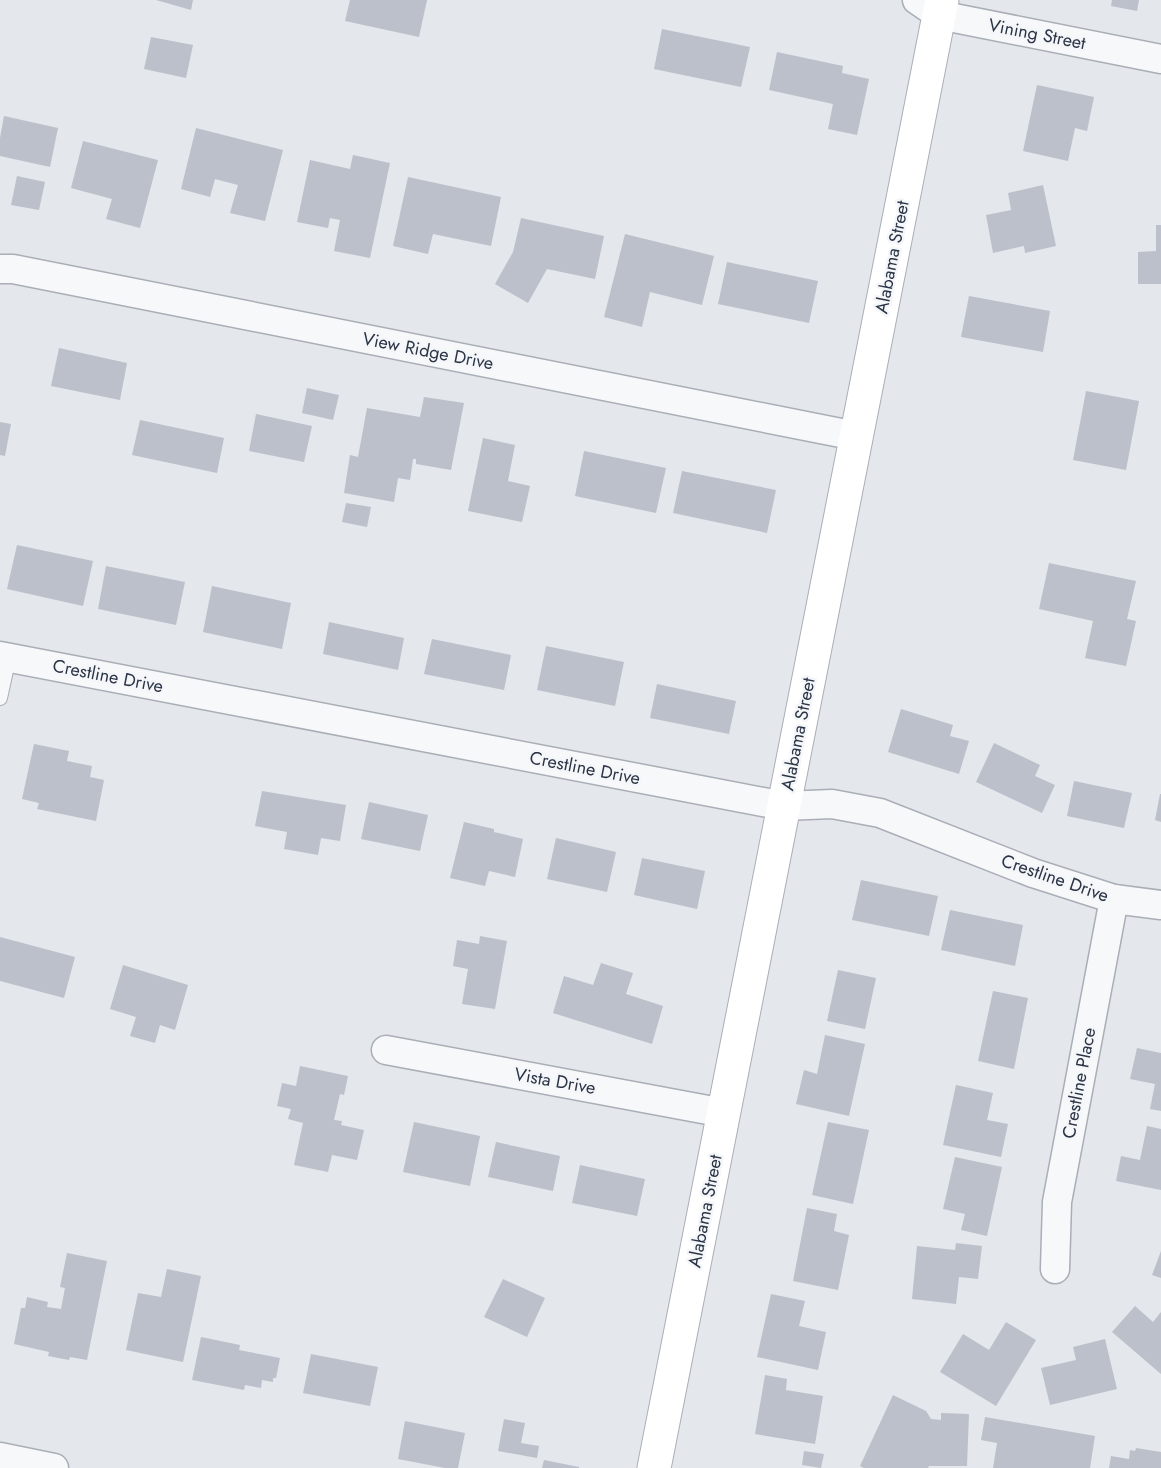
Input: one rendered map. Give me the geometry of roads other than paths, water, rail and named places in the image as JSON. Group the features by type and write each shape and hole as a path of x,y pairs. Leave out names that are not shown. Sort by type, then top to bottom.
{"main road":[{"name":"Alabama Street","path":"654,1468 856,436 933,5"}],"street":[{"name":"Vining Street","path":"933,5 1161,59"},
{"name":"View Ridge Drive","path":"0,269 25,271 856,436"},
{"name":"Crestline Drive","path":"4,657 784,806 832,804 880,813 1033,873 1114,899 1161,905"},
{"name":"Crestline Place","path":"1055,1269 1057,1202 1114,899"},
{"name":"Vista Drive","path":"386,1050 724,1113"},
{"path":"0,1457 54,1468"}],"lane":[{"path":"0,698 4,657"}]}
